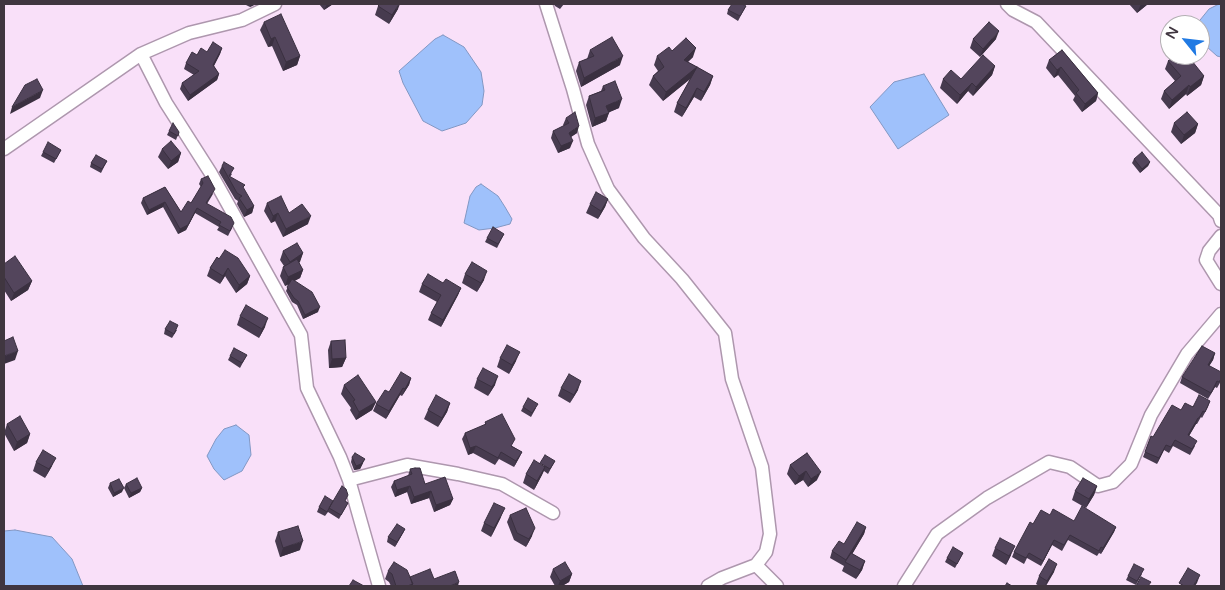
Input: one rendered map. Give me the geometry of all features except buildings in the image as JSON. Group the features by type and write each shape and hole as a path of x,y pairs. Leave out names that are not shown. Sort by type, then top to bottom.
{"street":[{"path":"4,149 141,54 189,33 242,20 274,4"},
{"path":"546,4 573,88 588,144 608,189 644,238 682,279 725,333 732,379 762,467 770,534 766,552 756,565 722,578 708,586"},
{"path":"1007,4 1013,10 1036,22 1219,215 1221,221"},
{"path":"141,54 166,103 210,172 301,335 307,388 349,480 380,586"},
{"path":"1221,236 1209,251 1206,260 1221,284"},
{"path":"904,586 937,534 987,498 1049,462 1070,467 1098,486 1113,482 1130,464 1151,415 1187,354 1221,314"},
{"path":"349,480 407,465 502,484 553,512"},
{"path":"756,565 777,586"}],"water":[{"path":"1221,4 1221,57 1210,50 1210,15 1204,15 1209,9"},
{"path":"443,35 464,47 481,72 484,91 482,105 466,123 442,131 423,121 403,83 399,71 435,39"},
{"path":"924,74 949,115 898,149 870,107 894,82"},
{"path":"481,184 498,196 512,219 510,224 479,230 464,223 470,196 476,187"},
{"path":"236,425 249,435 251,455 242,471 224,480 214,469 207,456 224,429"},
{"path":"15,530 52,537 72,559 83,586 4,586 4,531"}]}
